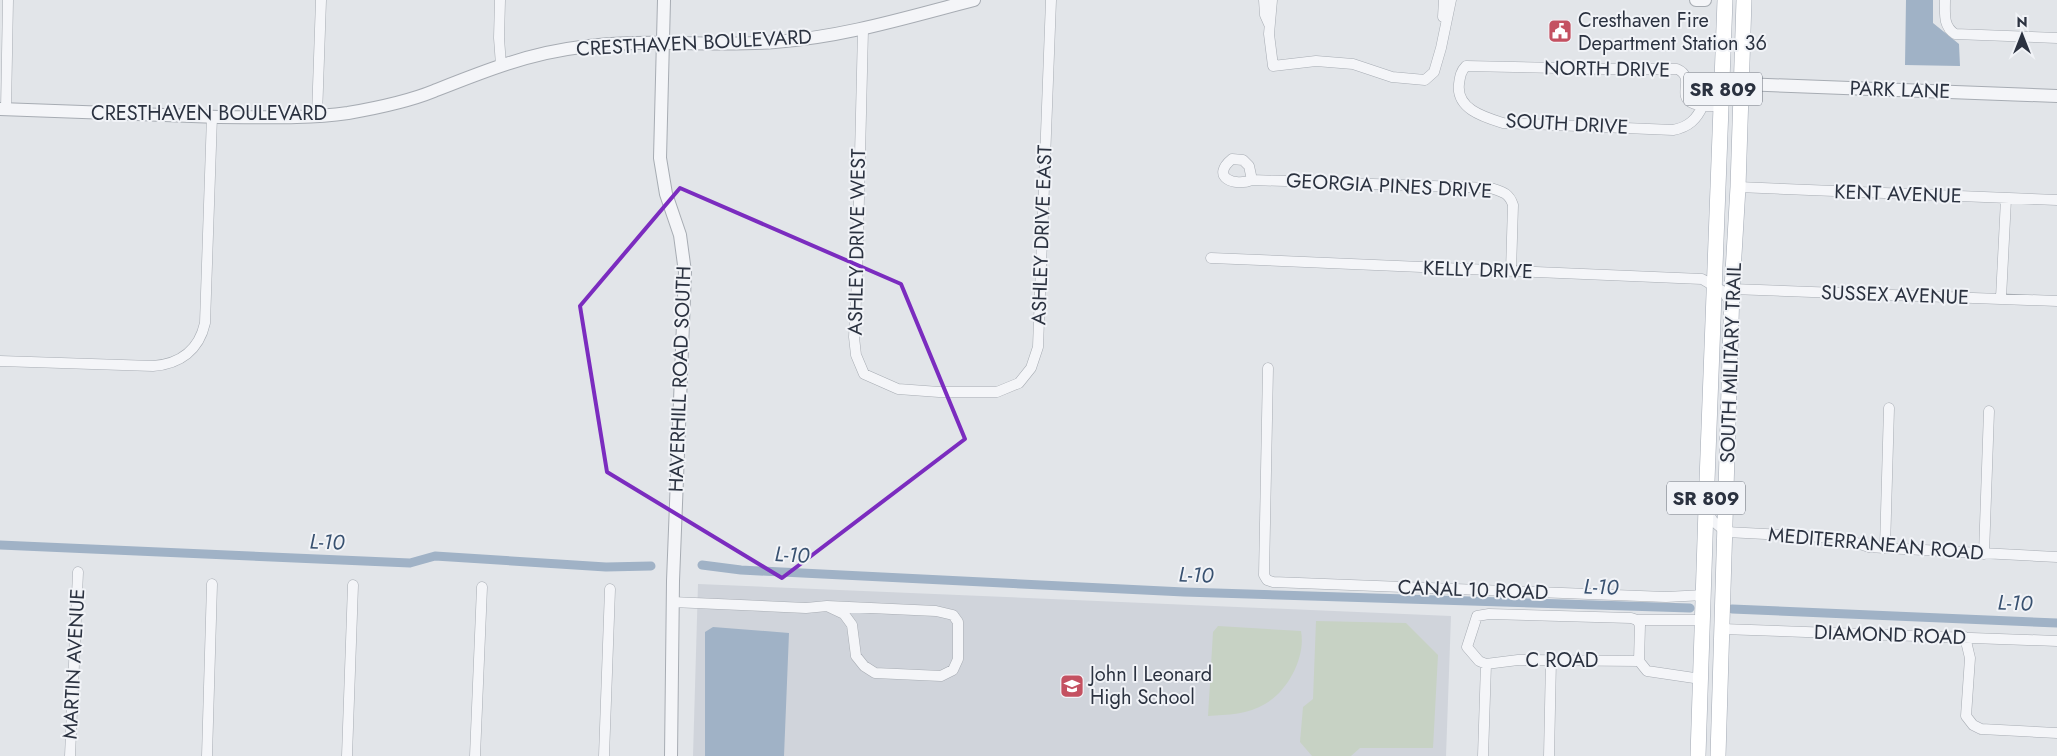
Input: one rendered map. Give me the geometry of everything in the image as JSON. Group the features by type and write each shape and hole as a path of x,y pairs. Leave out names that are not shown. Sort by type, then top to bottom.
{"main road":[{"name":"SOUTH MILITARY TRAIL","path":"1698,756 1726,0"},
{"name":"SOUTH MILITARY TRAIL","path":"1718,756 1732,289 1738,187 1744,0"},
{"path":"1717,240 1728,256 1734,257"},
{"path":"1705,552 1713,569 1711,651 1714,660 1721,666"}],"street":[{"path":"3,109 8,0"},
{"path":"317,116 321,0"},
{"path":"500,0 499,38 501,65"},
{"name":"HAVERHILL ROAD SOUTH","path":"664,0 660,158 666,194 680,235 685,272 672,581 671,756"},
{"name":"CRESTHAVEN BOULEVARD","path":"3,109 212,116 317,116 375,108 405,100 501,65 549,52 609,43 738,44 811,39 863,30 974,0"},
{"name":"ASHLEY DRIVE EAST","path":"939,392 997,392 1020,383 1031,368 1038,347 1051,0"},
{"path":"1264,0 1265,15 1270,27"},
{"path":"1272,0 1270,27 1272,66 1316,61 1354,64 1392,77 1425,80 1434,72 1451,0"},
{"path":"1444,0 1442,15 1446,25"},
{"path":"1696,0 1705,0"},
{"path":"1945,0 1945,20 1950,30 1955,34 2057,38"},
{"name":"ASHLEY DRIVE WEST","path":"863,30 854,337 856,355 864,374 887,386 898,389 939,392"},
{"name":"NORTH DRIVE","path":"1466,66 1677,69 1683,72 1686,77 1687,96 1690,102 1703,105"},
{"name":"SOUTH DRIVE","path":"1466,66 1460,75 1458,88 1462,99 1470,110 1486,118 1503,123 1673,130 1690,124 1699,115 1703,105"},
{"name":"PARK LANE","path":"1742,84 2057,96"},
{"path":"1703,105 1722,106"},
{"path":"0,361 160,366 172,364 183,358 196,346 202,335 205,323 212,116"},
{"name":"GEORGIA PINES DRIVE","path":"1252,180 1491,188 1503,192 1510,196 1513,205 1511,271"},
{"name":"KENT AVENUE","path":"1738,187 2057,200"},
{"path":"2001,298 2006,199"},
{"name":"KELLY DRIVE","path":"1211,258 1702,278 1716,286"},
{"path":"1716,286 1724,292 1732,307"},
{"name":"SUSSEX AVENUE","path":"1732,289 2057,301"},
{"name":"CANAL 10 ROAD","path":"1268,368 1264,575 1267,580 1273,582 1666,597 1704,595"},
{"path":"1885,548 1889,408"},
{"path":"1984,554 1989,411"},
{"path":"1706,508 1713,521 1726,532"},
{"name":"MEDITERRANEAN ROAD","path":"1726,532 1841,538 1869,547 2057,557"},
{"name":"MARTIN AVENUE","path":"70,756 78,572"},
{"path":"207,756 212,584"},
{"path":"347,756 353,585"},
{"path":"475,756 482,587"},
{"path":"604,756 610,589"},
{"path":"672,602 806,608 827,606 936,611 953,615 958,622 958,659 953,670 941,676 875,673 864,666 856,656 852,625 844,614 827,606"},
{"path":"1483,756 1486,664 1479,661 1467,647 1476,616 1488,614 1631,618 1637,620 1703,620"},
{"path":"1637,620 1640,625 1638,661 1647,671 1701,679"},
{"name":"DIAMOND ROAD","path":"1722,629 2057,641"},
{"path":"1965,637 1970,658 1967,719 1981,729 2057,733"},
{"name":"C ROAD","path":"1486,664 1518,660 1638,661"},
{"path":"1549,756 1550,660"}],"highlighted area":[{"path":"680,188 901,284 965,439 782,578 607,472 580,306"}],"shaded area":[{"name":"John I Leonard High School","path":"698,584 1451,616 1446,756 693,756"}],"green space":[{"path":"1316,621 1406,623 1438,655 1433,748 1360,748 1351,756 1312,756 1300,742 1303,707 1313,699"},
{"path":"1218,626 1301,631 1301,652 1294,672 1281,691 1265,704 1245,712 1208,716 1213,632"}],"water":[{"path":"1906,0 1933,0 1933,23 1959,44 1960,66 1905,65"},
{"path":"713,627 789,633 784,756 705,756 705,632"}],"waterway":[{"name":"L-10","path":"0,545 410,563 435,556 606,567 651,566"},
{"name":"L-10","path":"702,565 741,570 1184,592 1690,608"},
{"name":"L-10","path":"1732,609 2057,623"}],"place":[{"name":"Cresthaven Fire Department Station 36","path":"1560,31"},
{"name":"John I Leonard High School","path":"1072,686"}]}
